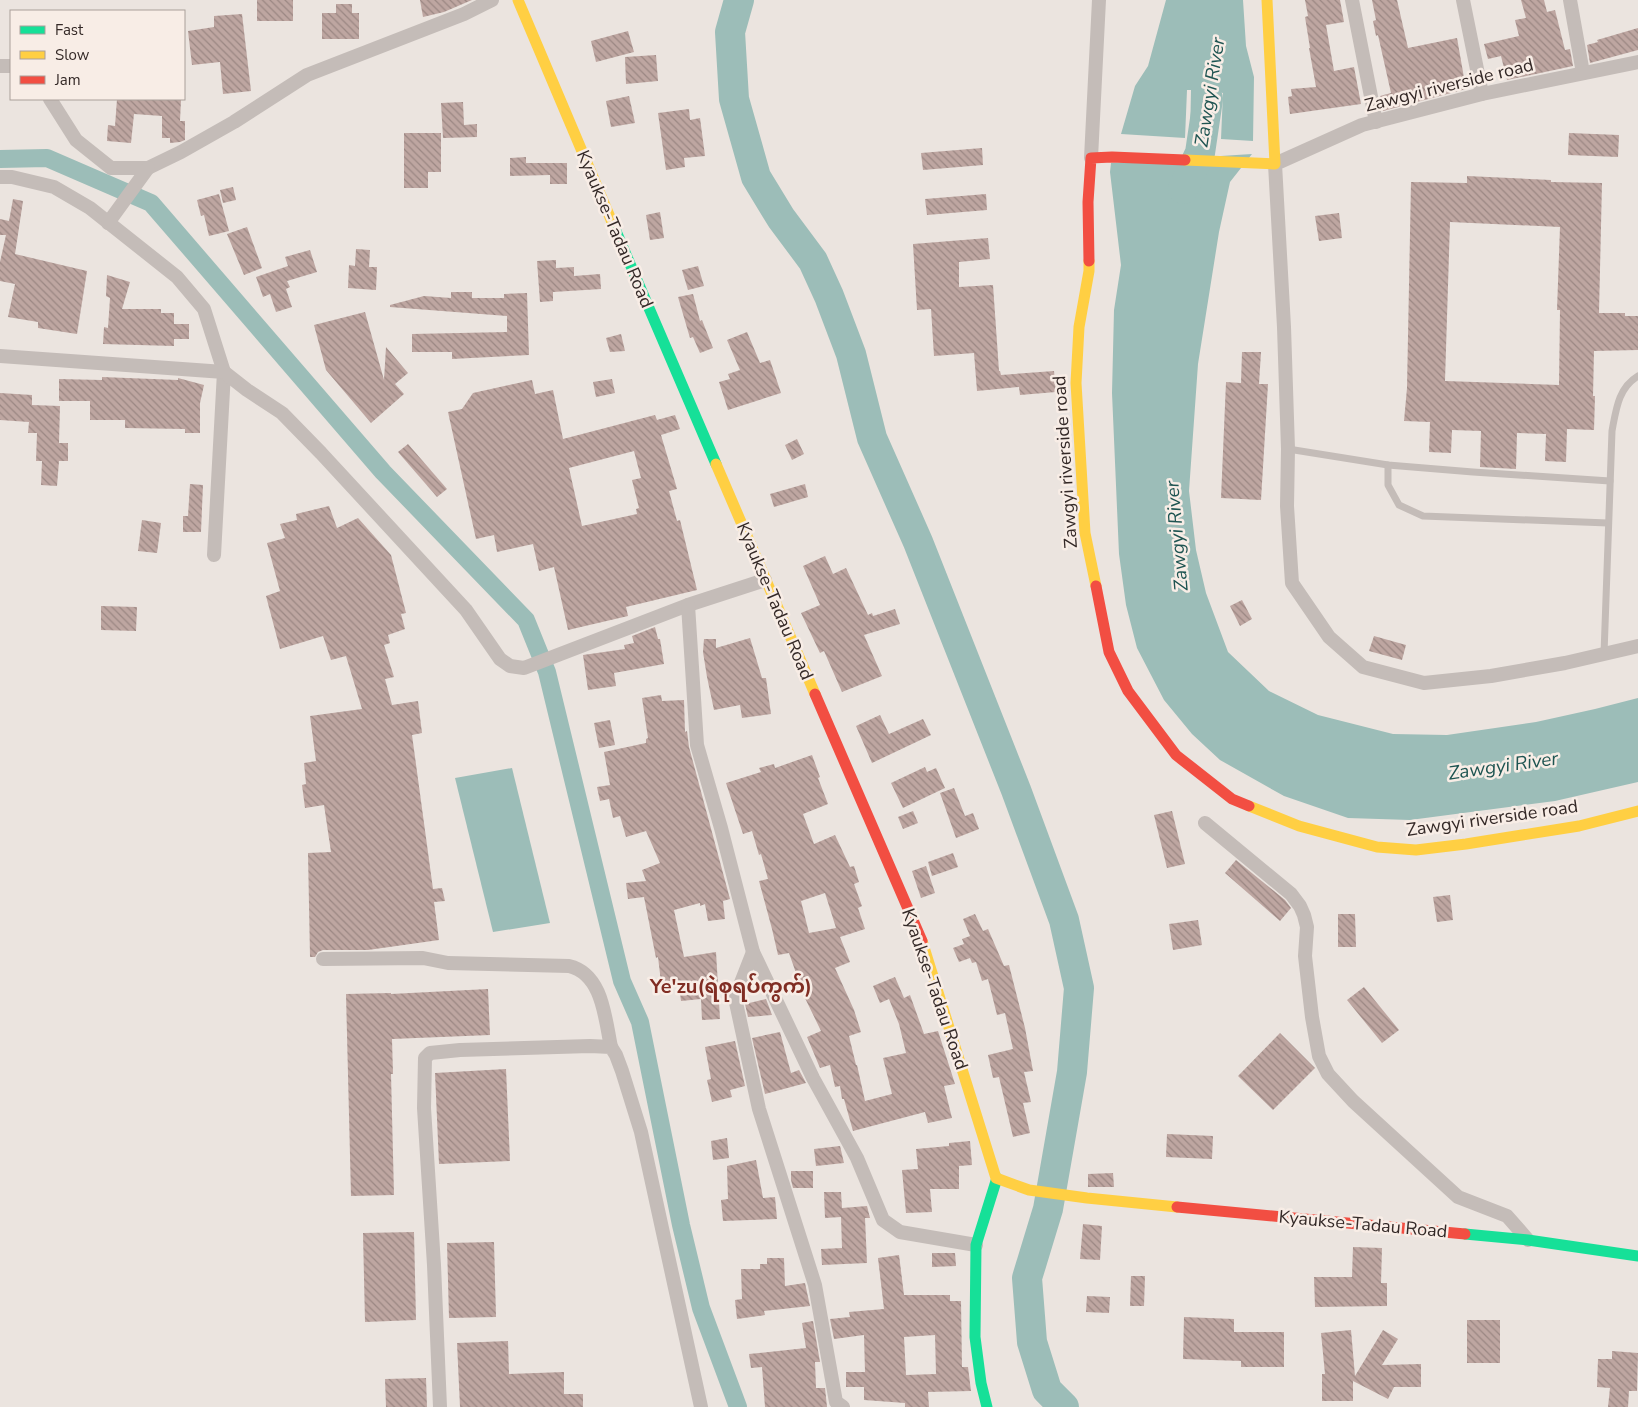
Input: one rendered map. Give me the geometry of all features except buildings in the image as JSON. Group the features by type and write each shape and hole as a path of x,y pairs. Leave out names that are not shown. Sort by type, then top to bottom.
{"main road":[{"name":"Kyaukse-Tadau Road","path":"518,0 765,580 921,938 997,1178 1029,1190 1086,1198 1528,1240 1638,1256"},
{"path":"1267,0 1275,164"},
{"name":"Zawgyi riverside road","path":"1275,164 1112,157 1091,158 1088,202 1089,271 1079,327 1076,383 1085,533 1109,652 1128,692 1176,755 1232,799 1300,826 1377,847 1416,850 1466,844 1579,826 1638,811"},
{"path":"987,1407 981,1383 975,1337 976,1245 997,1178"}],"street":[{"path":"51,100 76,140 111,168 148,168 234,122 306,75 464,14 492,0"},
{"path":"1091,158 1099,0"},
{"path":"1352,0 1376,122"},
{"path":"1463,0 1482,94"},
{"path":"1570,0 1583,73"},
{"name":"Zawgyi riverside road","path":"1275,164 1362,125 1482,94 1638,62"},
{"path":"1275,164 1284,327 1288,449 1287,506 1292,583 1329,638 1363,667 1424,684 1491,676 1565,663 1638,646"},
{"path":"108,223 148,168"},
{"path":"0,177 12,177 54,187 90,208 177,278 204,309 224,372 214,555"},
{"path":"0,356 224,372 282,413 321,453 466,610 500,658 510,666 524,668 688,605 765,580"},
{"path":"688,605 697,746 753,952 813,1078 857,1158 883,1220 900,1232 976,1245"},
{"path":"1205,823 1291,894 1300,906 1307,927 1305,956 1312,1018 1319,1056 1328,1074 1352,1101 1458,1197 1507,1216 1528,1240"},
{"path":"753,952 735,998 760,1109 815,1285 836,1402 843,1407"},
{"path":"323,959 423,958 448,963 569,966 577,968 591,980 598,992 611,1047 616,1054 641,1132 702,1407"},
{"path":"440,1407 434,1265 424,1108 425,1058 430,1053 460,1050 611,1047"}],"lane":[{"path":"1604,654 1612,431 1619,397 1632,380 1638,376"},
{"path":"1288,449 1388,465 1610,481"},
{"path":"1388,465 1388,485 1399,504 1423,516 1608,522"}],"water":[{"path":"1166,0 1243,0 1246,46 1254,77 1253,141 1221,139 1223,93 1218,92 1216,139 1190,138 1191,90 1187,90 1185,138 1121,134 1135,86 1148,66"},
{"path":"1252,154 1230,182 1219,232 1198,364 1189,491 1196,550 1206,593 1228,652 1269,691 1318,715 1393,734 1447,735 1536,722 1638,698 1638,782 1555,801 1410,820 1348,818 1284,796 1220,760 1192,734 1164,700 1137,648 1126,605 1119,554 1112,393 1114,310 1121,265 1110,172 1111,163"},
{"path":"512,768 550,923 493,932 455,778"}],"waterway":[{"path":"739,0 730,32 734,99 756,177 781,218 813,261 829,296 851,354 872,438 918,542 1016,790 1064,920 1079,988 1072,1072 1048,1209 1027,1278 1032,1342 1047,1390 1064,1407"},
{"name":"Zawgyi River","path":"1183,189 1200,153 1208,99"},
{"path":"0,159 47,158 151,203 383,472 526,620 547,672 622,981 640,1022 681,1225 701,1308 738,1407"}],"traffic: fast":[{"path":"612,222 716,464"},
{"path":"987,1407 981,1383 975,1337 976,1245 997,1178"},
{"path":"1465,1234 1528,1240 1638,1256"}],"traffic: slow":[{"path":"518,0 612,222"},
{"path":"1185,160 1275,164 1267,0"},
{"path":"1089,261 1079,327 1076,383 1085,533 1096,586"},
{"path":"716,464 815,694"},
{"path":"1249,806 1299,826 1377,847 1416,850 1579,826 1638,811"},
{"path":"922,941 996,1178 1029,1190 1177,1207"}],"traffic: jam":[{"path":"1089,261 1088,202 1091,158 1185,160"},
{"path":"1096,586 1109,652 1128,691 1176,755 1232,799 1249,806"},
{"path":"815,694 922,941"},
{"path":"1177,1207 1465,1234"}],"district":[{"name":"Ye'zu(ရဲစုရပ်ကွက်)","path":"731,986"}]}
